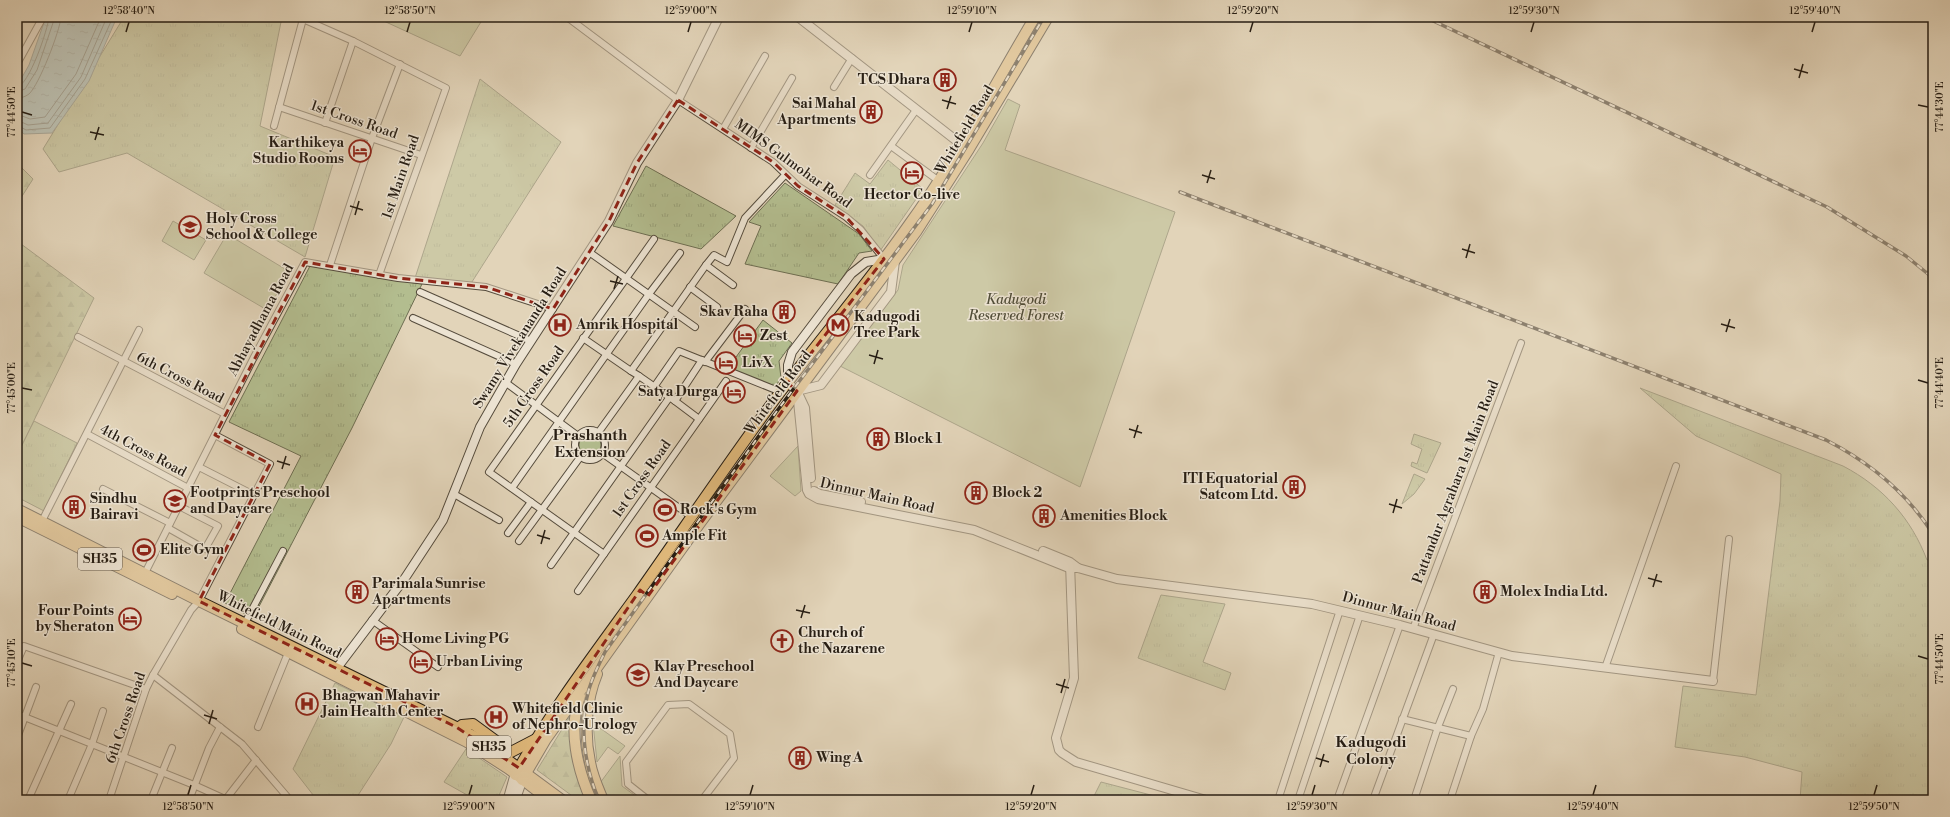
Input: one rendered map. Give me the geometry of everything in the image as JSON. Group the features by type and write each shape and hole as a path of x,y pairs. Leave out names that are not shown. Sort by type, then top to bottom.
{"main road":[{"name":"Whitefield Road","path":"644,593 692,517 781,392 884,259 939,181 962,145 1035,17"},
{"name":"Whitefield Road","path":"521,774 536,739 895,260 947,186 1048,17"},
{"name":"Whitefield Main Road","path":"17,509 145,573 288,652 467,742 521,774"},
{"name":"Whitefield Main Road","path":"17,517 197,603 245,623 458,728 479,739 521,774"},
{"name":"Whitefield Road","path":"521,774 602,661 636,604"},
{"path":"602,661 592,685 588,712 590,762 603,800"},
{"path":"340,670 348,677 379,692"},
{"path":"583,688 576,712 575,746 590,800"},
{"path":"458,728 462,725 473,724 511,752 536,739"},
{"path":"508,800 521,774"},
{"path":"515,800 521,774"},
{"name":"SH35","path":"521,774 549,800"},
{"name":"SH35","path":"521,774 562,800"}],"street":[{"path":"17,64 43,17"},
{"name":"MIMS Gulmohar Road","path":"567,17 678,100 773,162 798,186 846,217 860,230 884,259"},
{"name":"Swamy Vivekananda Road","path":"340,670 372,620 405,578 443,520 480,427 516,364 609,221 637,164 678,100 719,17"},
{"path":"798,17 962,145"},
{"path":"274,126 303,19 400,64 372,138 330,265"},
{"path":"326,122 353,41"},
{"path":"723,129 765,56"},
{"path":"834,87 852,58"},
{"name":"1st Main Road","path":"379,275 446,88 400,64"},
{"path":"751,148 792,78"},
{"name":"1st Cross Road","path":"279,107 421,156"},
{"path":"870,175 916,110"},
{"path":"891,146 939,181"},
{"path":"631,371 714,255 727,262 745,218 785,175"},
{"name":"5th Cross Road","path":"512,488 489,472 654,239"},
{"path":"589,252 695,327"},
{"path":"604,554 512,488 606,354 680,253"},
{"path":"884,259 866,262 850,274 792,352 788,365 788,383 797,391 821,385 891,292 895,260"},
{"name":"Abhayadhama Road","path":"145,573 225,414 305,262 330,265 379,275 486,287 553,309"},
{"path":"706,265 733,285"},
{"path":"690,287 717,307"},
{"path":"420,292 532,341"},
{"path":"551,565 621,467 672,400 745,309"},
{"path":"413,318 516,364"},
{"path":"42,521 139,330"},
{"name":"6th Cross Road","path":"78,337 123,362 225,414"},
{"path":"583,338 699,419"},
{"name":"Pattandur Agrahara 1st Main Road","path":"1413,629 1521,343"},
{"path":"654,387 679,351 781,392"},
{"path":"598,433 639,376"},
{"name":"1st Cross Road","path":"578,591 726,381"},
{"path":"505,382 578,436"},
{"name":"Dinnur Main Road","path":"797,391 805,408 812,484 813,490 816,492 975,526 1078,568 1117,579 1278,601 1305,603 1400,625 1512,656 1713,681"},
{"path":"588,430 598,433 604,442 602,453 591,460 581,456 575,446 578,436 588,430"},
{"name":"4th Cross Road","path":"87,434 188,488"},
{"name":"6th Cross Road","path":"110,800 125,758 146,689 152,675 197,603 270,464 215,435"},
{"path":"602,453 692,517"},
{"path":"519,541 581,456"},
{"path":"1605,668 1676,466"},
{"name":"4th Cross Road","path":"199,467 254,495"},
{"path":"103,489 169,525 206,549 218,526 179,506"},
{"path":"454,494 499,520"},
{"path":"508,533 531,502"},
{"path":"1713,681 1729,539"},
{"path":"245,623 283,551"},
{"path":"1070,565 1074,678 1056,738 1059,750 1065,757 1076,762 1206,800"},
{"path":"1278,800 1340,610"},
{"path":"1298,800 1360,615"},
{"path":"372,620 438,667"},
{"path":"1337,800 1400,625"},
{"path":"1373,800 1434,634"},
{"path":"17,662 24,646 146,689"},
{"path":"258,727 288,652"},
{"path":"1450,800 1471,736 1483,709 1499,652"},
{"path":"152,675 242,744 290,800"},
{"path":"17,738 26,718 36,687"},
{"path":"1414,800 1438,727 1453,689"},
{"path":"28,800 57,730 71,704"},
{"path":"647,800 628,784 626,762 668,705 689,704 730,734 734,758 702,800"},
{"path":"68,800 92,744 102,711"},
{"path":"17,714 194,785 226,800 256,760"},
{"path":"1402,718 1471,736"},
{"path":"189,800 220,726"},
{"path":"151,800 172,748"},
{"path":"17,798 21,800"}],"highlighted area":[{"path":"678,100 773,162 798,186 846,217 884,259 788,383 797,391 648,596 640,590 519,768 456,727 199,601 270,464 215,435 305,262 398,278 486,287 553,309 609,221 637,163"}],"green space":[{"path":"124,17 282,17 260,126 335,157 305,257 127,153 59,172 43,149"},
{"path":"375,17 484,17 460,56"},
{"path":"480,79 561,142 470,285 415,278"},
{"name":"Kadugodi Reserved Forest","path":"1008,99 1020,105 1005,150 1175,212 1080,487 840,366 898,290 903,265 983,143"},
{"path":"888,160 923,189 880,251 863,226 835,205 855,173 870,184"},
{"path":"17,163 33,179 17,204"},
{"path":"646,166 736,216 701,249 613,226"},
{"path":"785,183 859,234 872,251 859,253 838,284 745,264 761,226 749,222"},
{"path":"173,221 206,240 194,260 162,241"},
{"path":"227,234 290,272 267,310 204,273"},
{"path":"17,241 94,298 17,455"},
{"path":"310,266 422,284 352,428 253,618 225,603 301,456 229,422"},
{"path":"763,320 792,343 779,361 781,378 775,387 728,368"},
{"path":"1640,388 1843,466 1857,474 1883,494 1904,517 1913,531 1927,560 1933,557 1933,800 1800,800 1802,772 1745,757 1675,747 1683,686 1756,695 1780,501 1781,474 1696,436"},
{"path":"34,421 77,443 44,511 17,497 17,455"},
{"path":"586,434 594,434 601,441 601,449 594,456 586,456 579,449 579,441"},
{"path":"1414,434 1441,443 1427,473 1411,466 1412,462 1417,464 1422,449 1411,444"},
{"path":"798,446 801,491 795,496 770,476"},
{"path":"1414,474 1425,479 1414,494 1402,504"},
{"path":"1161,595 1225,604 1203,662 1231,673 1225,690 1138,658"},
{"path":"335,683 404,717 391,744 355,800 317,800 293,769"},
{"path":"572,713 576,766 584,797 575,798 537,770"},
{"path":"593,723 625,746 618,754 608,747 597,762"},
{"path":"466,749 507,777 497,800 476,800 444,782"},
{"path":"620,756 622,786 641,800 607,800 600,783"},
{"path":"1101,782 1170,800 1092,800"}],"water":[{"path":"46,17 117,17 89,81 52,133 24,134 17,128 17,86 29,65"}],"railway":[{"path":"599,800 587,759 584,716 589,689 605,652 771,419 932,204 1044,17"},
{"path":"1425,17 1827,207 1906,256 1933,278"},
{"path":"1180,192 1826,440 1857,458 1886,480 1911,505 1933,534"}],"place":[{"name":"TCS Dhara","path":"945,80"},
{"name":"Sai Mahal Apartments","path":"871,112"},
{"name":"Karthikeya Studio Rooms","path":"360,151"},
{"name":"Hector Co-live","path":"912,173"},
{"name":"Holy Cross School & College","path":"190,227"},
{"name":"Skav Raha","path":"784,312"},
{"name":"Amrik Hospital","path":"560,325"},
{"name":"Kadugodi Tree Park","path":"838,325"},
{"name":"Zest","path":"745,336"},
{"name":"LivX","path":"726,363"},
{"name":"Satya Durga","path":"734,392"},
{"name":"Block 1","path":"878,439"},
{"name":"ITI Equatorial Satcom Ltd.","path":"1294,487"},
{"name":"Block 2","path":"976,493"},
{"name":"Footprints Preschool and Daycare","path":"175,501"},
{"name":"Sindhu Bairavi","path":"74,507"},
{"name":"Rock's Gym","path":"665,510"},
{"name":"Amenities Block","path":"1044,516"},
{"name":"Ample Fit","path":"647,536"},
{"name":"Elite Gym","path":"144,550"},
{"name":"Parimala Sunrise Apartments","path":"357,592"},
{"name":"Molex India Ltd.","path":"1485,592"},
{"name":"Four Points by Sheraton","path":"130,619"},
{"name":"Home Living PG","path":"387,639"},
{"name":"Church of the Nazarene","path":"782,641"},
{"name":"Urban Living","path":"421,662"},
{"name":"Klay Preschool And Daycare","path":"638,675"},
{"name":"Bhagwan Mahavir Jain Health Center","path":"307,704"},
{"name":"Whitefield Clinic of Nephro-Urology","path":"496,717"},
{"name":"Wing A","path":"800,758"}],"district":[{"name":"Prashanth Extension","path":"590,444"},
{"name":"Kadugodi Colony","path":"1371,750"}]}
